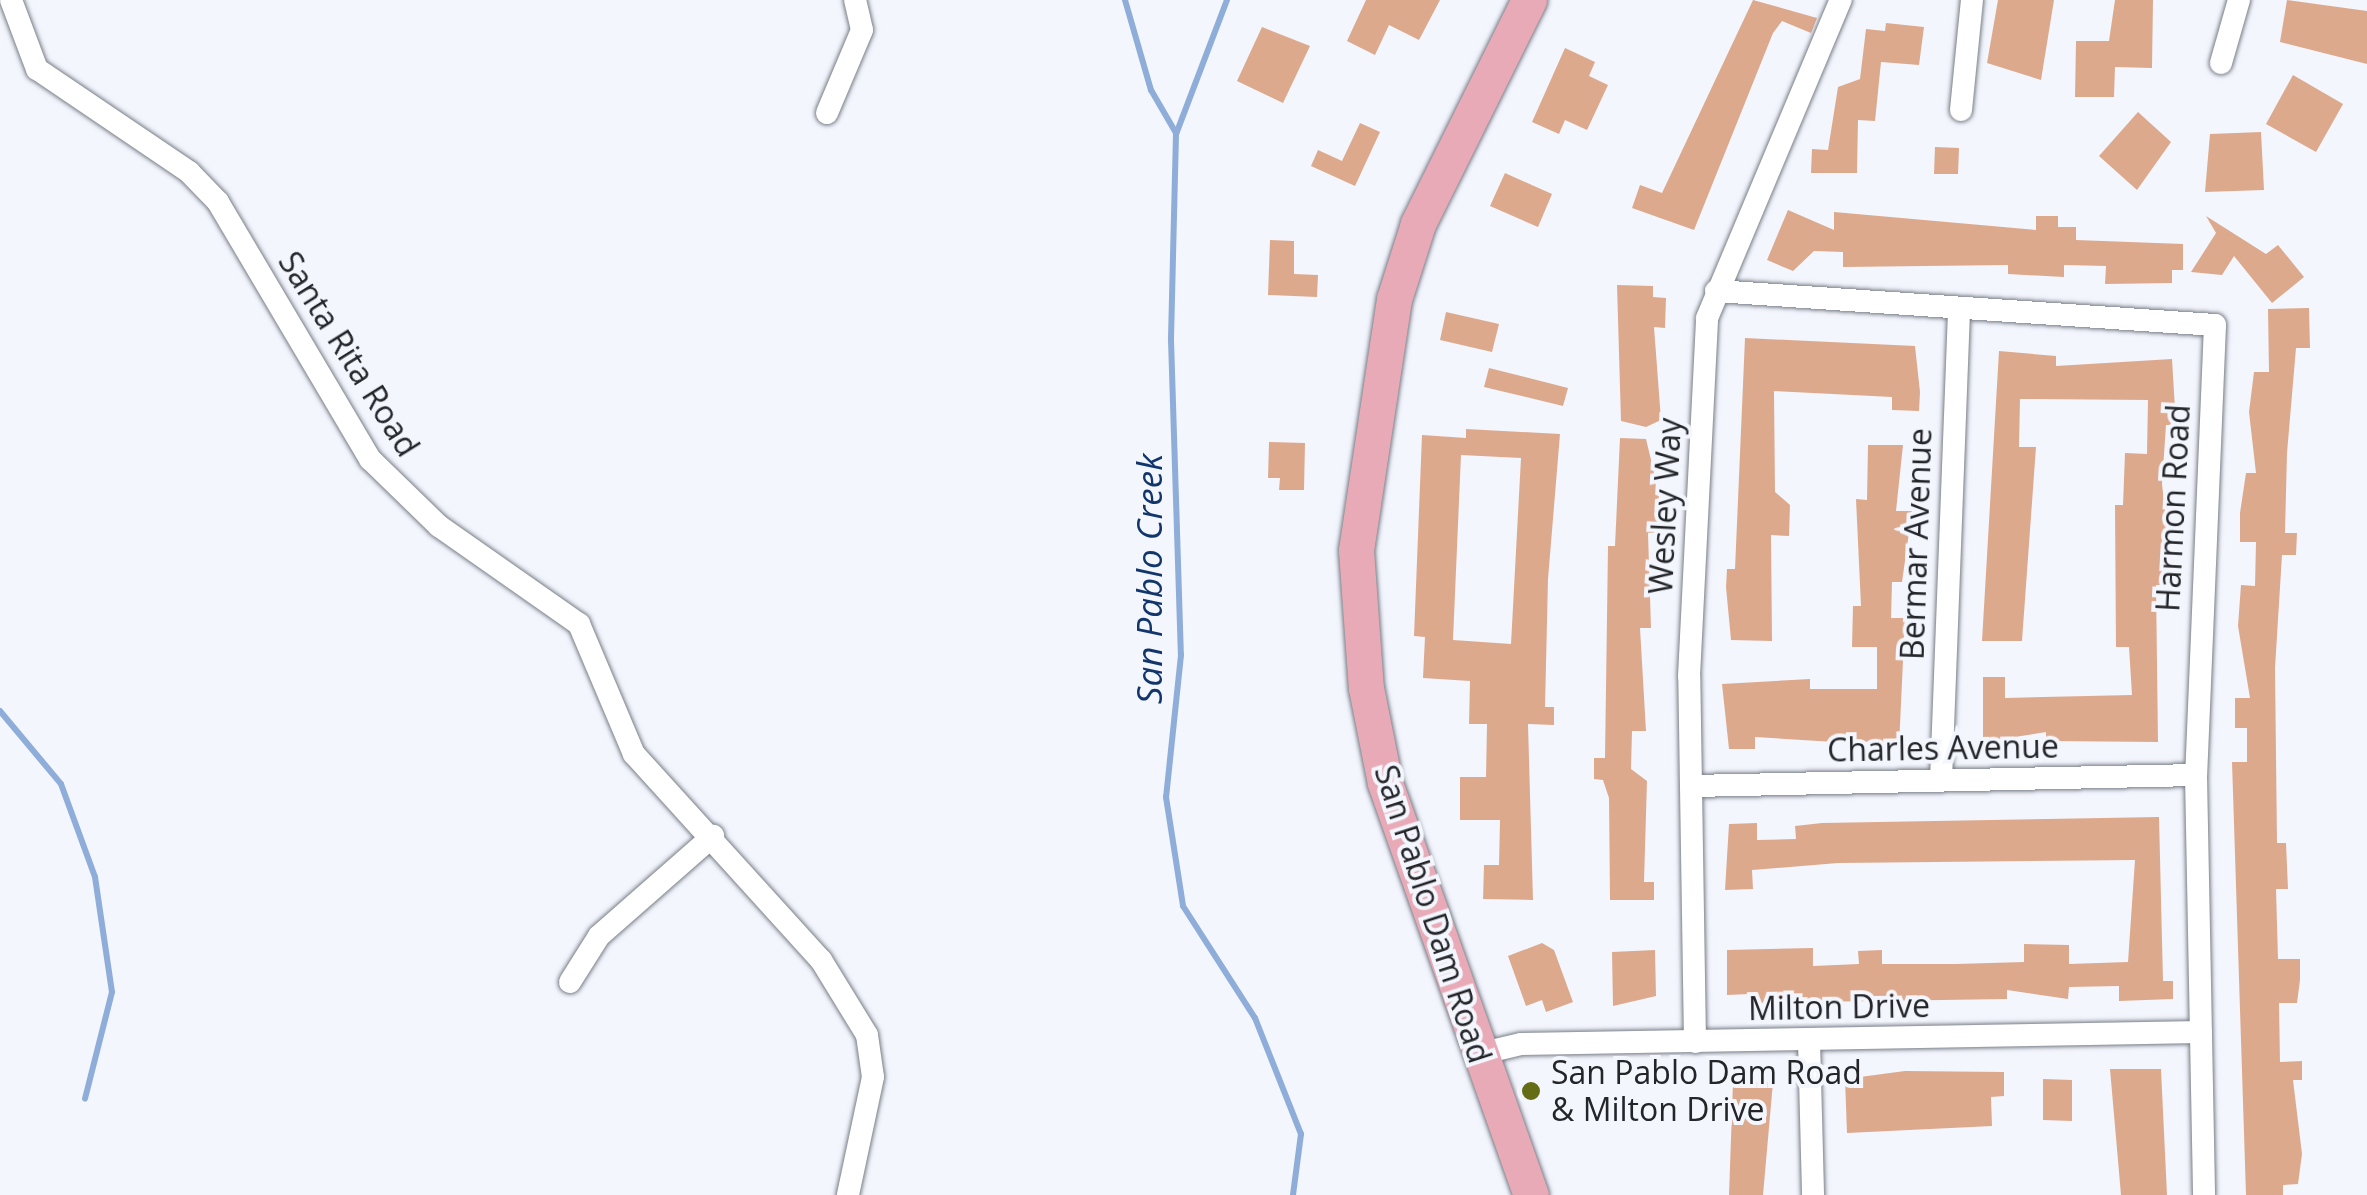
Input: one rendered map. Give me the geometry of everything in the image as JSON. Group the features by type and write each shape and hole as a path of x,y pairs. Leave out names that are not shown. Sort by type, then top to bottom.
{"main road":[{"name":"San Pablo Dam Road","path":"1529,0 1418,224 1394,299 1356,550 1366,688 1385,782 1531,1195"}],"street":[{"name":"Santa Rita Road","path":"11,0 37,69 189,172 218,202 370,459 439,526 579,624 634,754 713,836 821,960 867,1035 868,1118 848,1195"},
{"path":"827,113 862,30 856,0"},
{"name":"Wesley Way","path":"1694,1042 1694,564 1716,291 1841,0"},
{"path":"1960,110 1972,0"},
{"path":"2221,63 2239,0"},
{"name":"Harmon Road","path":"1716,291 1959,312 2216,325 2196,776 2204,1195"},
{"name":"Bermar Avenue","path":"1942,780 1959,312"},
{"name":"Charles Avenue","path":"1692,786 2196,776"},
{"path":"570,982 599,936 713,836"},
{"name":"Milton Drive","path":"1479,1054 1520,1044 2201,1032"},
{"path":"1810,1040 1813,1195"}],"building":[{"path":"1366,0 1440,0 1419,40 1389,25 1375,55 1347,41"},
{"path":"1753,0 1817,18 1811,33 1782,21 1773,33 1694,230 1632,208 1640,185 1662,193"},
{"path":"1998,0 2054,0 2041,80 1987,63"},
{"path":"2115,0 2153,0 2152,68 2115,67 2114,97 2075,97 2076,41 2109,41"},
{"path":"2287,0 2367,11 2367,64 2280,42"},
{"path":"1886,23 1924,27 1919,65 1881,62 1875,121 1858,120 1857,173 1811,173 1812,149 1828,150 1838,87 1860,79 1866,29 1885,31"},
{"path":"1262,27 1310,46 1283,103 1237,81"},
{"path":"1565,48 1595,62 1589,76 1608,85 1587,130 1565,120 1559,134 1532,122"},
{"path":"2293,75 2343,104 2316,152 2266,124"},
{"path":"2138,112 2171,142 2137,190 2099,156"},
{"path":"1360,123 1380,132 1355,186 1311,166 1318,150 1342,161"},
{"path":"2261,132 2264,190 2205,192 2210,134"},
{"path":"1935,147 1959,148 1958,174 1934,174"},
{"path":"1505,173 1552,194 1538,227 1490,206"},
{"path":"1788,210 1834,230 1834,212 2036,230 2036,216 2058,216 2058,227 2076,227 2076,240 2183,244 2183,270 2172,270 2172,283 2105,284 2106,266 2064,265 2064,277 2008,274 2008,265 1843,267 1843,252 1814,251 1793,271 1767,260"},
{"path":"2206,216 2266,254 2278,245 2304,277 2272,303 2234,256 2222,275 2191,272 2216,233"},
{"path":"1270,240 1294,241 1294,274 1318,275 1317,297 1268,295"},
{"path":"1617,285 1653,286 1653,297 1666,298 1665,328 1654,327 1661,420 1646,427 1621,421"},
{"path":"2309,308 2310,348 2296,348 2287,453 2285,533 2297,533 2296,555 2282,555 2275,668 2277,843 2286,843 2288,889 2276,889 2278,959 2300,959 2297,1003 2279,1003 2280,1062 2302,1061 2302,1080 2293,1080 2302,1154 2298,1184 2283,1185 2283,1195 2246,1195 2232,762 2247,762 2247,728 2235,728 2235,698 2250,698 2238,626 2241,585 2255,586 2256,542 2240,542 2240,513 2246,473 2256,473 2249,412 2254,372 2269,372 2268,309"},
{"path":"1446,312 1499,324 1492,352 1440,340"},
{"path":"1745,338 1915,346 1920,392 1919,411 1892,410 1892,397 1774,391 1775,492 1790,505 1789,536 1771,535 1772,641 1731,640 1726,587 1727,569 1735,569"},
{"path":"1999,351 2056,356 2056,366 2172,359 2176,425 2166,425 2162,484 2169,546 2165,585 2156,585 2158,742 2046,741 2046,732 1983,742 1983,677 2005,677 2005,698 2132,695 2129,647 2116,647 2115,505 2123,505 2125,453 2147,454 2148,400 2020,399 2019,447 2036,447 2022,641 1982,641"},
{"path":"1489,368 1568,388 1563,406 1484,387"},
{"path":"1466,429 1560,434 1548,579 1545,707 1554,707 1554,725 1528,724 1533,900 1483,899 1484,865 1499,865 1500,820 1460,820 1460,777 1486,777 1487,724 1469,724 1470,681 1423,678 1425,637 1414,636 1422,435 1466,438","holes":["1461,455 1521,458 1511,644 1453,640"]},
{"path":"1620,438 1646,439 1659,493 1658,533 1648,533 1651,628 1640,628 1646,731 1632,731 1631,769 1647,781 1644,882 1654,882 1654,900 1610,900 1609,798 1603,780 1594,779 1594,758 1605,758 1608,546 1615,546"},
{"path":"1269,442 1305,443 1304,490 1279,490 1280,478 1268,478"},
{"path":"1868,445 1903,445 1896,511 1912,511 1902,582 1892,582 1891,618 1905,618 1899,746 1755,737 1755,749 1729,749 1722,684 1810,679 1810,689 1877,689 1877,647 1852,647 1853,606 1861,606 1856,499 1867,500"},
{"path":"2159,817 2163,981 2173,981 2173,999 2119,1001 2119,986 2069,987 2068,999 2007,990 2007,999 1751,1003 1750,994 1727,995 1727,950 1813,948 1813,966 1859,964 1858,951 1882,950 1882,964 1956,964 2024,962 2024,944 2069,945 2069,964 2128,962 2135,860 1838,863 1752,870 1753,889 1725,890 1729,824 1757,823 1757,840 1796,839 1795,826 1822,823"},
{"path":"1542,943 1554,950 1573,1002 1546,1012 1542,1000 1526,1006 1508,956"},
{"path":"1655,950 1656,996 1613,1006 1612,952"},
{"path":"2110,1069 2161,1069 2167,1195 2121,1195"},
{"path":"1905,1071 2004,1072 2004,1096 1991,1097 1992,1126 1847,1133 1845,1079"},
{"path":"2043,1079 2072,1080 2072,1121 2043,1120"},
{"path":"1733,1082 1773,1082 1763,1195 1729,1195"}],"waterway":[{"path":"1125,0 1151,90 1176,133"},
{"name":"San Pablo Creek","path":"1227,0 1176,134 1171,340 1181,655 1166,797 1183,906 1255,1018 1301,1134 1293,1195"},
{"path":"0,711 61,784 95,877 112,992 85,1099"}],"place":[{"name":"San Pablo Dam Road & Milton Drive","path":"1531,1091"}]}
